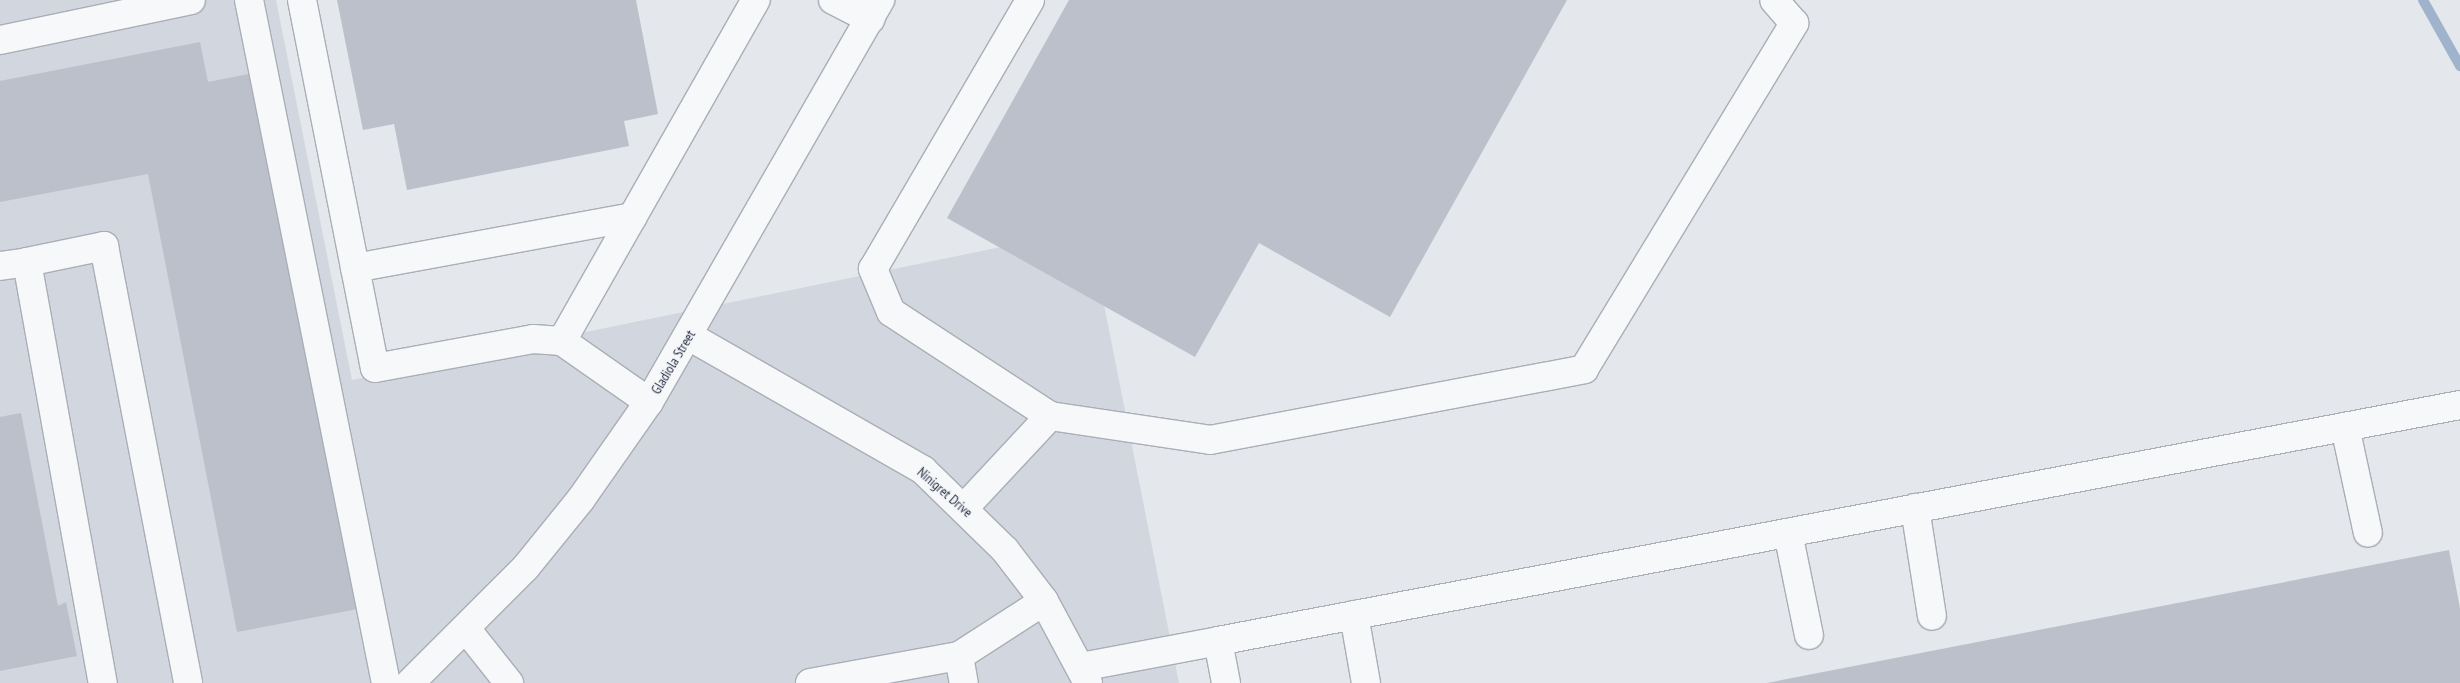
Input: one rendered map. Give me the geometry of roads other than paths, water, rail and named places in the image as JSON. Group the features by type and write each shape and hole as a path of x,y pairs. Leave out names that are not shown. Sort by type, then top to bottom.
{"street":[{"path":"0,40 191,0"},
{"path":"249,0 386,683"},
{"path":"302,0 375,368 533,339 562,341 649,402"},
{"path":"562,341 756,0"},
{"path":"833,0 875,9"},
{"path":"1030,0 874,269 891,312 1050,416 1210,440 1584,370 1794,23 1774,0"},
{"name":"Gladiola Street","path":"410,683 467,630 581,499 649,402 689,336 875,9"},
{"path":"355,268 632,218"},
{"path":"0,266 104,246 188,683"},
{"path":"27,262 103,683"},
{"name":"Ninigret Drive","path":"689,336 923,470 965,507 1044,601 1084,675"},
{"path":"1084,675 1218,641 2460,405"},
{"path":"965,507 1050,416"},
{"path":"2345,427 2368,533"},
{"path":"1915,508 1932,616"},
{"path":"1788,533 1809,635"},
{"path":"810,683 866,677 959,656 1044,601"},
{"path":"1354,615 1366,683"},
{"path":"467,630 509,683"},
{"path":"1218,641 1226,683"},
{"path":"959,656 964,683"}],"waterway":[{"path":"2423,0 2460,66"}]}
